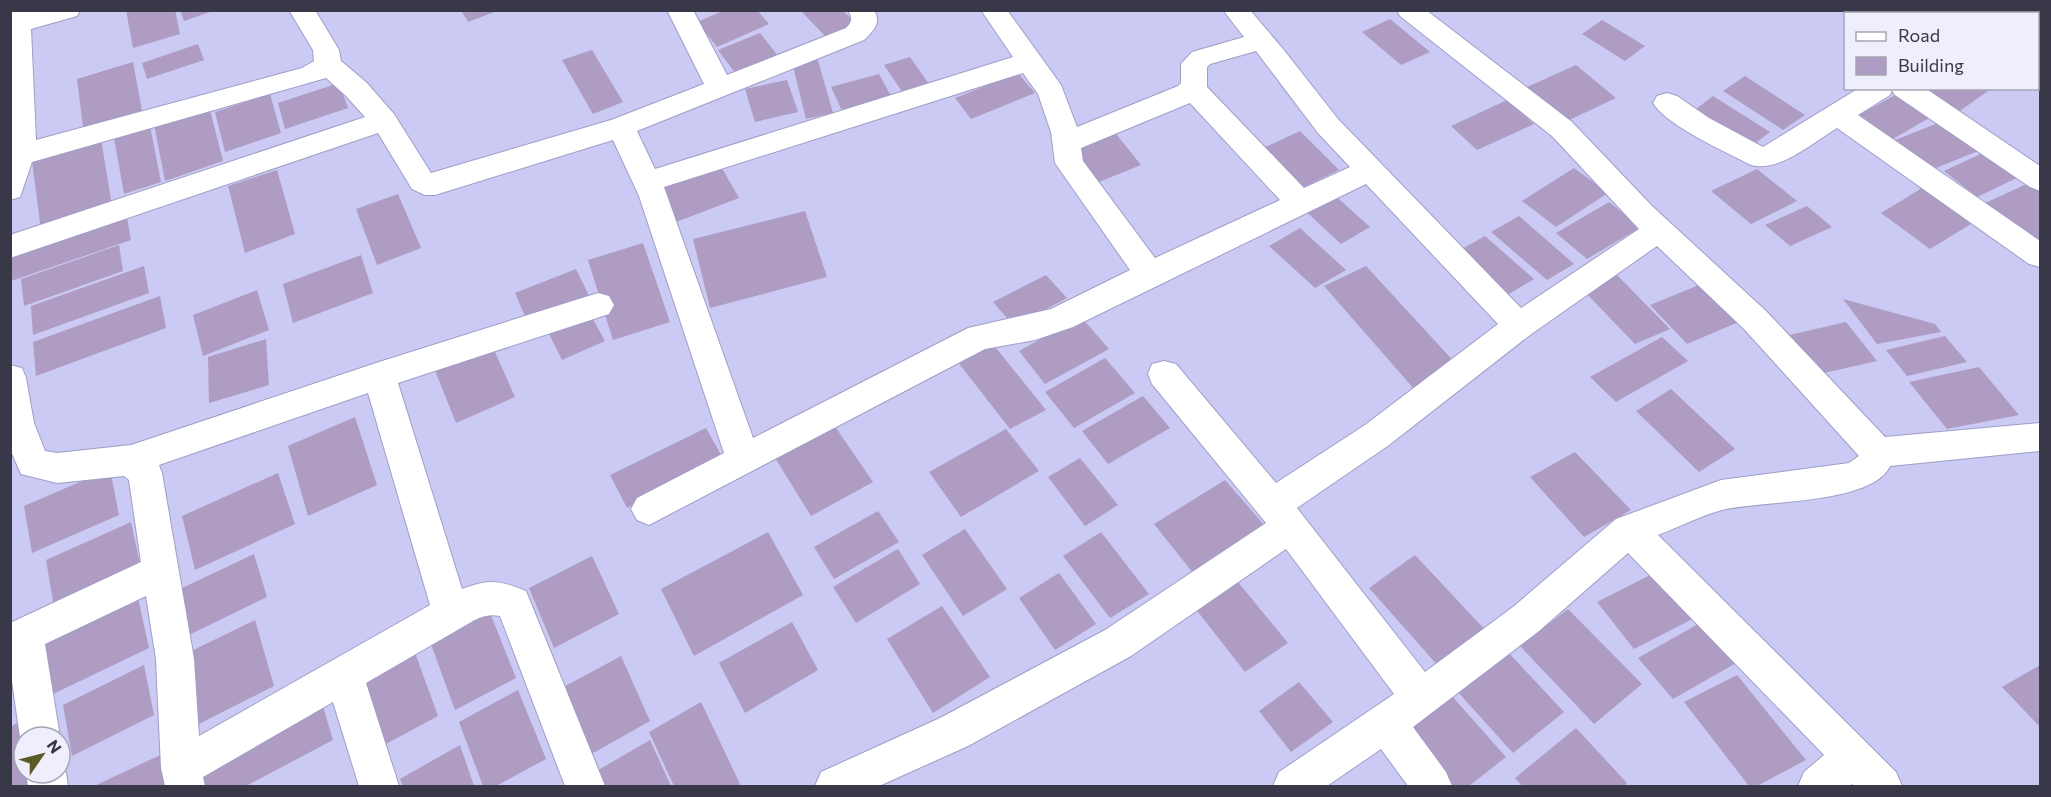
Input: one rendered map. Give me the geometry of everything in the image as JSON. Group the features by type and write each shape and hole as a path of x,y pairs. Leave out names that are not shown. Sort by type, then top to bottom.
{"street":[{"path":"10,189 22,147 17,17 68,10"},
{"path":"302,10 326,51 328,64 356,89 384,121 422,182 429,185 621,127 855,34 864,25 865,16 861,10"},
{"path":"680,10 720,88"},
{"path":"993,10 1051,93 1065,132 1069,163 1149,274"},
{"path":"1235,10 1329,126 1519,326"},
{"path":"1410,10 1562,129 1659,230 1755,320 1878,453"},
{"path":"1066,143 1188,93 1195,84 1194,64 1201,58 1262,41"},
{"path":"647,182 776,140 932,95 1029,61"},
{"path":"20,155 311,75 328,64"},
{"path":"1192,88 1300,203"},
{"path":"1667,103 1699,125 1761,158 1770,156 1877,90"},
{"path":"1908,90 2040,180"},
{"path":"1837,114 2040,256"},
{"path":"10,247 384,121"},
{"path":"621,127 647,182 743,460"},
{"path":"650,509 979,337 1035,327 1062,318 1149,274 1369,170"},
{"path":"835,786 954,732 1118,642 1281,516 1377,435 1519,326 1659,230"},
{"path":"10,378 14,424 33,463 57,468 131,460 379,375 598,305"},
{"path":"1164,374 1281,516 1421,698"},
{"path":"379,375 451,613"},
{"path":"1878,453 2040,437"},
{"path":"1293,786 1421,698 1526,619 1629,530 1721,495 1854,477 1873,466 1878,453"},
{"path":"131,460 145,473 175,659 183,777 344,675 451,613 479,600 497,596 513,603 585,786"},
{"path":"1629,530 1882,786"},
{"path":"37,725 18,639 161,571"},
{"path":"344,675 379,786"},
{"path":"1386,723 1432,786"},
{"path":"1818,786 1852,758"}],"building":[{"path":"126,10 175,10 180,34 133,48"},
{"path":"180,10 213,10 213,11 184,21"},
{"path":"461,10 497,10 497,11 468,22"},
{"path":"725,10 757,10 769,24 717,47 697,22"},
{"path":"805,10 842,10 857,24 827,38 802,12"},
{"path":"1390,19 1430,52 1401,65 1362,32"},
{"path":"1602,20 1645,46 1625,61 1582,34"},
{"path":"760,33 778,56 736,74 718,50"},
{"path":"198,44 204,60 147,79 142,63"},
{"path":"592,50 623,102 593,114 562,60"},
{"path":"817,57 833,113 806,119 792,62"},
{"path":"910,57 931,87 905,96 884,65"},
{"path":"133,62 143,116 84,134 77,79"},
{"path":"1576,65 1616,98 1567,121 1527,87"},
{"path":"1018,73 1035,93 971,119 955,98"},
{"path":"879,74 891,96 842,111 831,87"},
{"path":"1745,76 1805,115 1783,130 1723,91"},
{"path":"787,80 798,112 755,122 745,89"},
{"path":"339,83 348,108 285,129 278,103"},
{"path":"1920,90 1989,90 1957,113"},
{"path":"270,94 281,133 225,152 215,112"},
{"path":"1897,94 1931,117 1891,140 1857,116"},
{"path":"1713,96 1770,132 1753,145 1696,109"},
{"path":"1507,100 1534,124 1477,150 1451,126"},
{"path":"209,106 223,161 165,181 154,124"},
{"path":"1941,122 1978,151 1931,170 1895,140"},
{"path":"150,126 161,182 124,194 114,138"},
{"path":"1113,130 1141,165 1099,182 1071,146"},
{"path":"1300,131 1339,170 1295,191 1257,151"},
{"path":"101,139 112,206 41,230 32,161"},
{"path":"1985,152 2019,177 1977,197 1944,171"},
{"path":"719,163 739,198 671,224 653,187"},
{"path":"1574,168 1608,193 1556,227 1522,201"},
{"path":"1757,169 1797,201 1751,224 1711,191"},
{"path":"277,170 295,234 245,253 228,186"},
{"path":"2031,182 2040,189 2040,249 1983,204"},
{"path":"1927,185 1976,221 1930,249 1881,213"},
{"path":"1330,191 1370,227 1341,244 1301,207"},
{"path":"398,194 421,248 377,265 356,209"},
{"path":"1609,202 1641,227 1587,259 1556,233"},
{"path":"1807,206 1832,227 1790,246 1765,225"},
{"path":"805,211 827,277 710,308 693,239"},
{"path":"126,212 131,240 11,281 10,251"},
{"path":"1519,216 1574,264 1547,280 1491,232"},
{"path":"1300,228 1346,270 1315,288 1269,246"},
{"path":"1485,236 1534,279 1509,294 1460,250"},
{"path":"643,243 670,322 613,340 588,260"},
{"path":"119,245 123,271 24,306 21,279"},
{"path":"361,255 373,293 293,323 283,284"},
{"path":"144,266 149,293 33,335 31,306"},
{"path":"1366,266 1459,367 1415,390 1324,286"},
{"path":"576,269 589,296 527,321 515,293"},
{"path":"1046,275 1067,298 1014,326 993,302"},
{"path":"1617,275 1670,329 1635,344 1582,289"},
{"path":"1704,283 1741,321 1687,344 1650,305"},
{"path":"257,290 269,330 203,356 193,315"},
{"path":"160,296 166,328 36,376 33,342"},
{"path":"1843,299 1935,324 1941,332 1877,344"},
{"path":"589,312 605,341 562,360 547,330"},
{"path":"1081,317 1109,349 1045,384 1019,351"},
{"path":"1846,322 1877,361 1815,375 1785,336"},
{"path":"1945,336 1967,362 1907,376 1886,350"},
{"path":"1662,337 1688,361 1616,402 1590,377"},
{"path":"266,339 269,385 209,403 208,357"},
{"path":"491,343 515,397 456,423 434,368"},
{"path":"992,343 1046,410 1010,429 957,361"},
{"path":"1105,358 1135,393 1074,428 1045,392"},
{"path":"1979,367 2019,415 1947,429 1909,382"},
{"path":"1671,389 1735,449 1699,472 1636,411"},
{"path":"1143,396 1170,428 1108,464 1082,431"},
{"path":"355,417 377,485 308,516 288,446"},
{"path":"832,422 873,482 811,516 772,453"},
{"path":"706,428 724,460 627,508 610,475"},
{"path":"1006,429 1039,471 961,517 929,472"},
{"path":"1575,452 1631,510 1584,537 1530,477"},
{"path":"1080,458 1118,505 1085,526 1048,477"},
{"path":"110,469 119,515 32,553 24,506"},
{"path":"278,473 295,524 195,570 182,516"},
{"path":"1225,480 1265,526 1193,573 1154,524"},
{"path":"878,511 899,542 834,579 814,547"},
{"path":"131,522 142,573 55,613 46,560"},
{"path":"965,529 1007,589 963,616 922,555"},
{"path":"768,532 803,595 694,656 661,589"},
{"path":"1101,532 1149,594 1110,618 1063,556"},
{"path":"898,549 920,584 856,623 833,587"},
{"path":"254,554 267,597 189,635 178,590"},
{"path":"1415,555 1488,633 1440,668 1369,588"},
{"path":"592,556 619,614 554,648 529,588"},
{"path":"1662,569 1700,615 1634,649 1597,602"},
{"path":"1059,573 1096,624 1055,650 1019,598"},
{"path":"1233,576 1288,643 1245,672 1191,603"},
{"path":"138,598 149,648 51,695 43,642"},
{"path":"487,605 516,678 455,710 428,636"},
{"path":"942,606 990,677 933,713 887,639"},
{"path":"1568,609 1642,684 1594,724 1520,646"},
{"path":"1707,619 1743,659 1673,699 1638,658"},
{"path":"255,620 274,686 197,725 181,656"},
{"path":"792,622 818,670 745,713 719,663"},
{"path":"414,650 438,716 384,745 362,677"},
{"path":"1507,651 1564,712 1513,753 1456,690"},
{"path":"621,656 650,721 588,756 560,689"},
{"path":"144,665 154,715 72,756 72,725 67,725 63,705"},
{"path":"2040,665 2040,727 2002,687"},
{"path":"1737,675 1806,760 1757,786 1749,786 1684,702"},
{"path":"1299,682 1333,722 1291,752 1259,711"},
{"path":"518,690 546,759 496,786 483,786 459,722"},
{"path":"319,693 333,740 246,786 204,786 197,756"},
{"path":"1451,695 1506,757 1469,786 1451,786 1404,731"},
{"path":"701,702 741,786 674,786 649,732"},
{"path":"23,720 24,725 14,725"},
{"path":"12,726 12,785 30,785 28,786 10,786 10,727"},
{"path":"1576,728 1627,783 1624,786 1522,786 1515,778"},
{"path":"650,740 671,786 592,786 588,776"},
{"path":"460,745 474,786 403,786 400,779"},
{"path":"169,751 174,786 94,786"}]}
